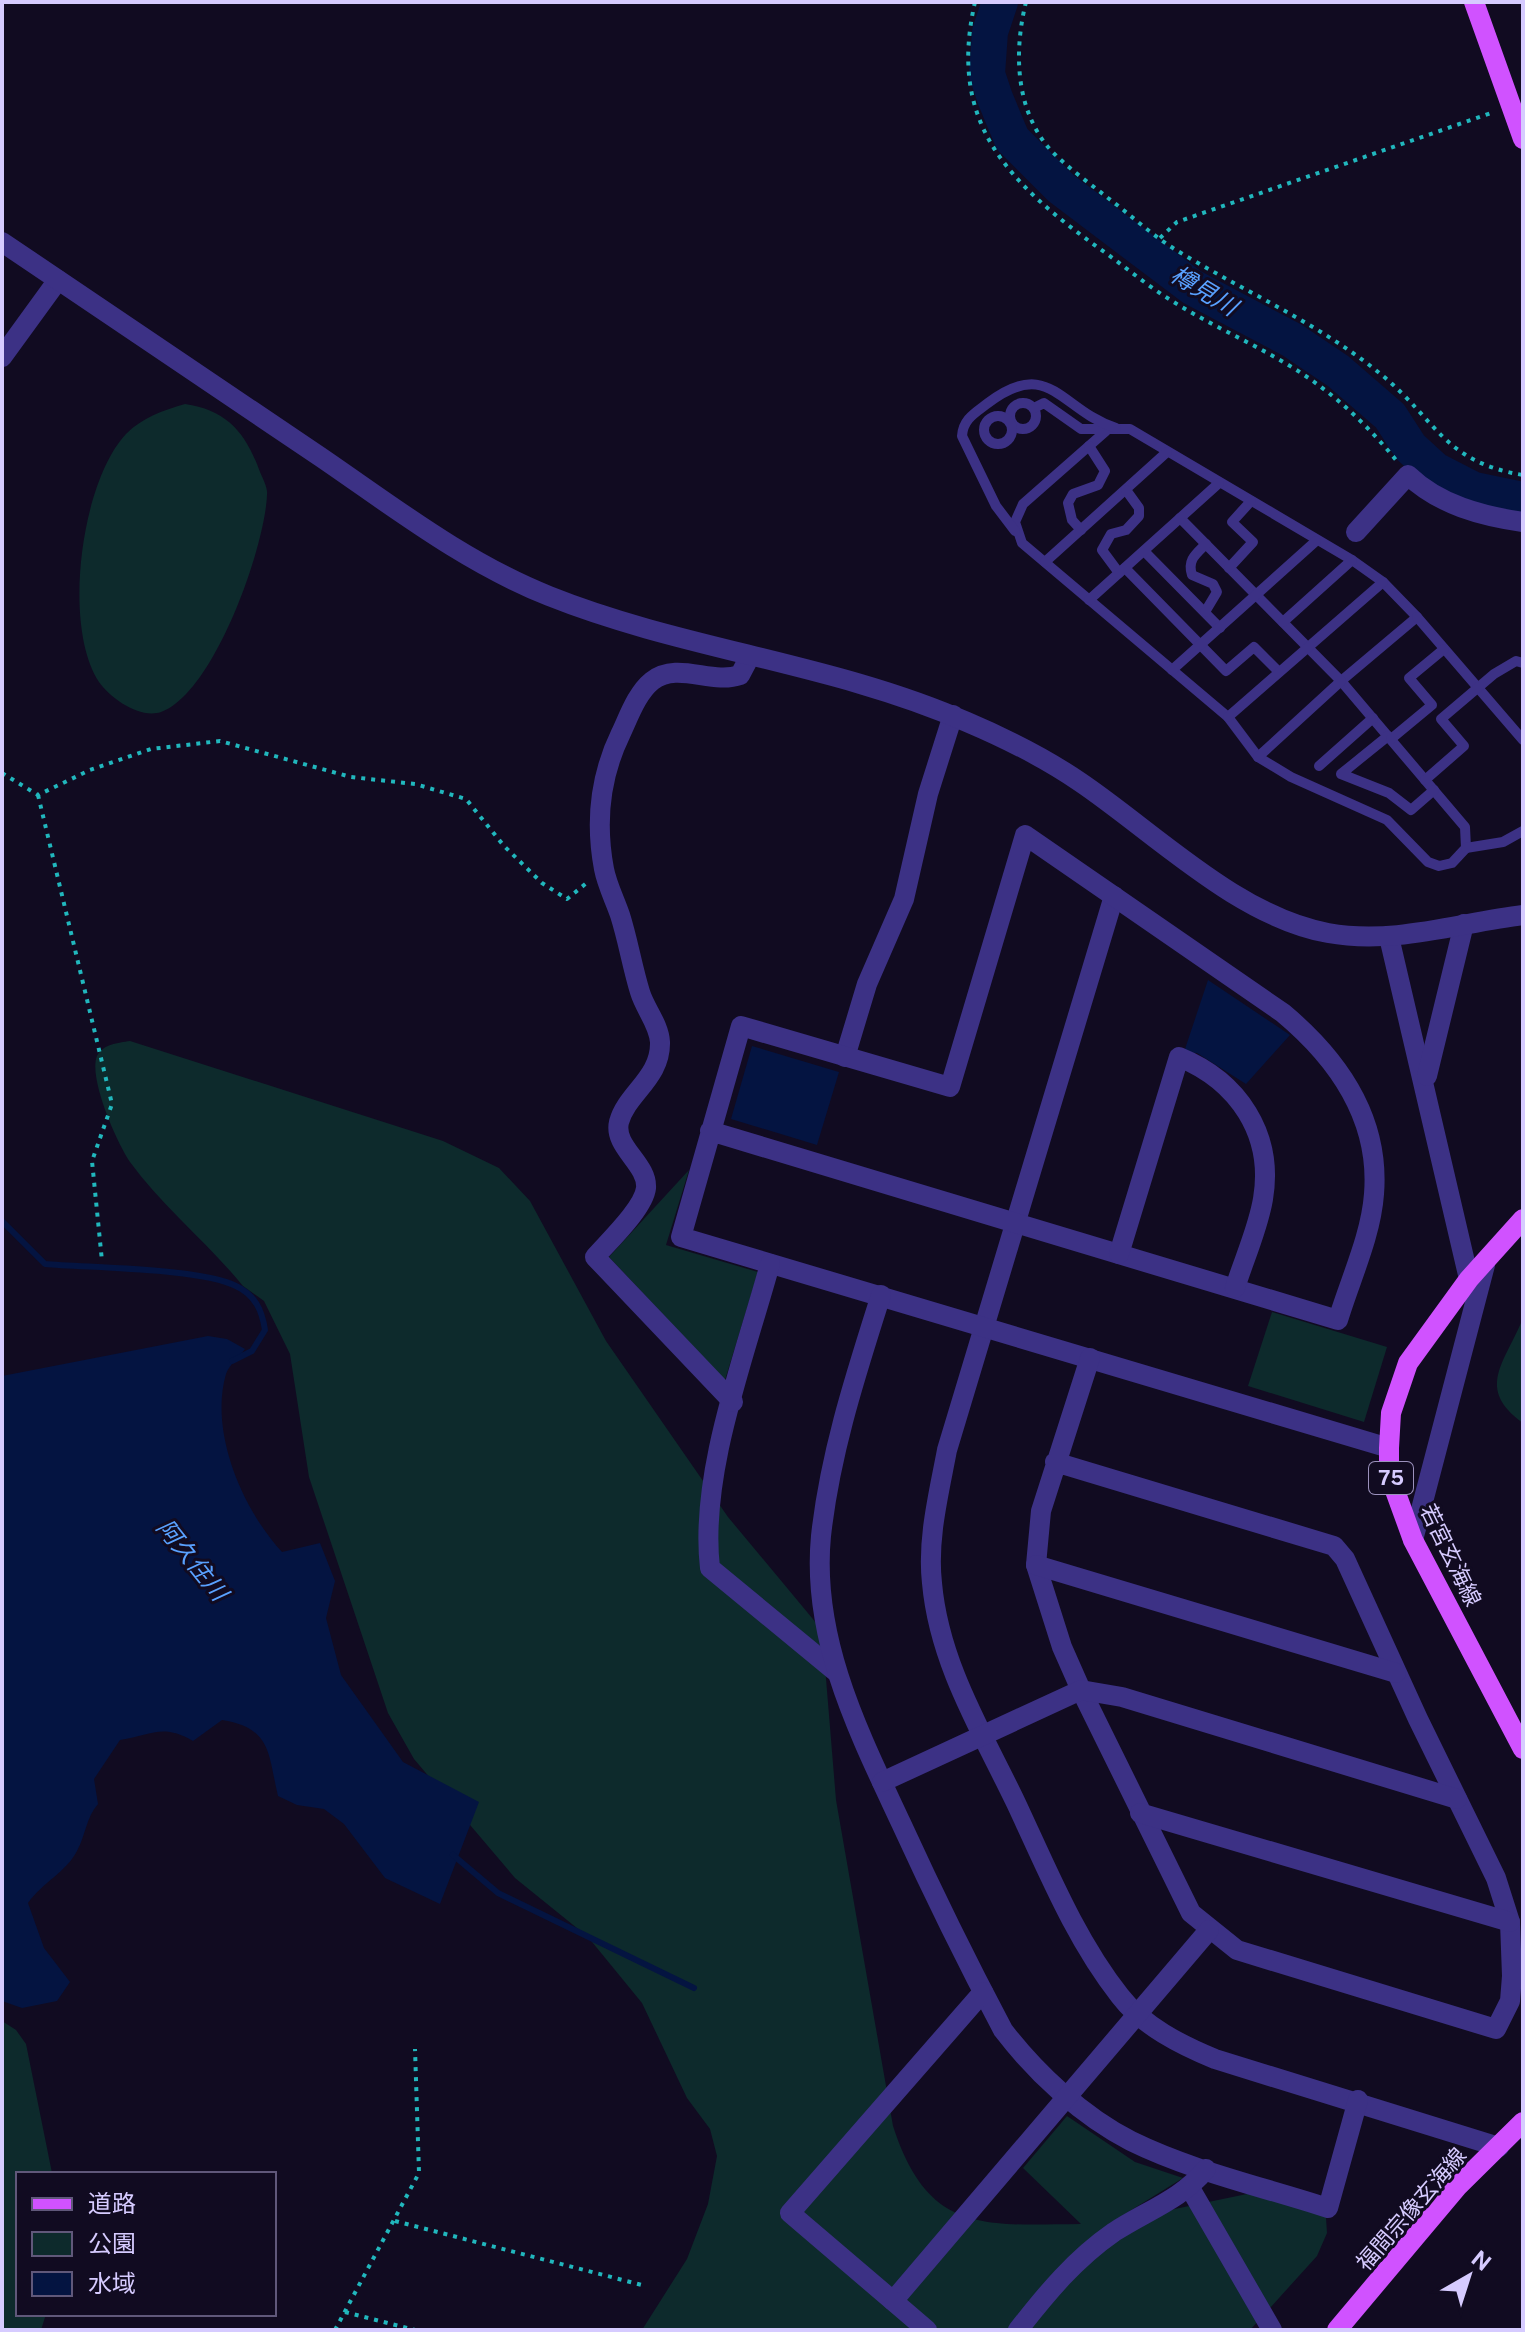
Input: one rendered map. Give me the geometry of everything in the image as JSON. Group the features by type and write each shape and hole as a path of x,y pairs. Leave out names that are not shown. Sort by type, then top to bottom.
{"main road":[{"path":"1474,2 1523,139"},
{"name":"若宮玄海線","path":"1523,1219 1469,1279 1408,1363 1391,1413 1389,1448 1389,1474 1413,1540 1523,1749"},
{"name":"福間宗像玄海線","path":"1337,2330 1458,2186 1523,2122"}],"street":[{"path":"2,242 456,549 546,595 606,617 855,681 953,715 1006,738 1080,782 1223,885 1275,916 1328,933 1389,937 1522,913"},
{"path":"2,357 9,334 58,280"},
{"path":"1356,532 1408,475 1421,487 1480,515 1523,522"},
{"path":"733,1402 595,1257 639,1205 646,1188 642,1173 620,1136 619,1121 654,1070 660,1053 660,1037 644,1005 621,916 604,870 599,814 605,766 640,694 663,675 679,672 725,680 740,675 750,656"},
{"path":"845,1057 867,984 904,899 928,794 953,715"},
{"path":"710,1131 1338,1320 1374,1195 1362,1116 1349,1085 1320,1044 1283,1013 1025,835 950,1087 741,1026 710,1131 681,1237 1389,1448"},
{"path":"1114,896 947,1450 934,1519 931,1581 948,1665 1076,1929 1121,1998 1136,2014 1195,2051 1499,2147"},
{"path":"1425,1081 1464,924"},
{"path":"1389,937 1469,1279"},
{"path":"1119,1254 1179,1057 1202,1066 1230,1087 1246,1107 1263,1149 1263,1199 1235,1288"},
{"path":"1413,1540 1487,1257"},
{"path":"770,1264 716,1462 706,1535 710,1568 835,1671"},
{"path":"881,1295 832,1469 821,1538 823,1597 835,1671 882,1782 1003,2030 1030,2065 1129,2140 1206,2169 1328,2208 1358,2100"},
{"path":"1055,1462 1334,1546 1345,1559 1396,1673 1496,1878 1510,1922 1510,2001 1496,2029 1237,1950 1209,1930 1186,1904 1081,1690 1062,1647 1036,1565 1037,1532 1055,1462 1090,1358"},
{"path":"1036,1565 1396,1673"},
{"path":"882,1782 1081,1690 1122,1697 1457,1799"},
{"path":"1140,1813 1510,1922"},
{"path":"893,2301 1209,1930"},
{"path":"927,2330 790,2213 983,1992"},
{"path":"1018,2330 1057,2281 1082,2257 1113,2233 1190,2188 1206,2169"},
{"path":"1190,2188 1272,2330"}],"lane":[{"path":"1112,430 1045,386 1019,384 967,419 962,436 996,506 1022,543 1228,717 1258,757 1291,777 1387,820 1428,862 1439,866 1452,863 1466,848 1503,842 1523,831"},
{"path":"987,437 986,424 991,418 1005,417 1011,423 1018,428 1030,427 1036,416 1034,408 1026,403 1018,404 1011,410 1011,423 1012,433 1007,441 998,444 987,437"},
{"path":"1034,408 1044,403 1081,429 1130,429 1352,560 1383,582 1417,617 1523,740"},
{"path":"1017,533 1015,522 1023,504 1089,446 1112,430"},
{"path":"969,450 987,437"},
{"path":"1081,530 1072,520 1068,503 1073,494 1098,485 1105,471 1089,446"},
{"path":"1045,562 1167,452"},
{"path":"1089,600 1219,483"},
{"path":"1126,490 1139,508 1139,516 1126,530 1111,534 1102,550 1226,671 1254,647 1279,672"},
{"path":"1229,568 1253,542 1232,522 1251,501"},
{"path":"1180,518 1341,681 1465,827 1466,848"},
{"path":"1172,670 1316,541"},
{"path":"1205,612 1217,592 1213,584 1192,575 1190,567 1192,559 1206,544"},
{"path":"1144,551 1220,628"},
{"path":"1283,622 1352,560"},
{"path":"1228,717 1383,582"},
{"path":"1258,757 1417,617"},
{"path":"1434,790 1411,810 1389,793 1341,774 1432,705 1409,678 1444,649"},
{"path":"1425,780 1464,746 1441,719 1477,687 1516,661 1523,663"},
{"path":"1319,766 1373,718"}],"path":[{"path":"975,2 969,61 974,107 990,142 1017,183 1051,214 1170,299 1275,356 1318,385 1372,431 1408,475"},
{"path":"1026,2 1019,60 1024,95 1036,128 1067,165 1160,238 1347,350 1385,377 1435,433 1462,455 1499,471 1523,475"},
{"path":"1160,238 1177,222 1511,106"},
{"path":"38,795 90,770 151,749 220,741 351,777 415,784 466,799 504,846 542,883 567,899 604,870"},
{"path":"2,773 38,795 112,1104 92,1161 102,1261"},
{"path":"335,2330 419,2173 415,2049"},
{"path":"395,2221 642,2285"},
{"path":"345,2312 415,2330"}],"green space":[{"path":"185,404 223,418 241,435 266,486 264,518 247,582 217,649 200,677 181,699 161,712 144,713 118,701 104,688 88,657 81,626 79,592 82,555 88,519 110,456 126,434 139,423"},
{"path":"130,1041 443,1141 499,1168 530,1201 606,1341 728,1517 822,1630 836,1800 893,2126 907,2161 923,2187 942,2205 963,2216 988,2222 1081,2224 1023,2168 1067,2116 1135,2162 1183,2178 1112,2222 1271,2189 1321,2208 1326,2218 1327,2233 1317,2256 1250,2330 642,2330 687,2259 708,2204 717,2156 710,2129 687,2098 642,2003 588,1937 515,1878 414,1759 388,1713 309,1477 290,1354 264,1301 243,1286 130,1162 105,1110 95,1066 97,1056 107,1047"},
{"path":"689,1170 666,1245 758,1272 725,1380 609,1257"},
{"path":"1272,1312 1387,1347 1364,1422 1248,1386"},
{"path":"1523,1318 1523,1423 1508,1410 1497,1386 1502,1362"},
{"path":"2,2021 16,2030 26,2044 52,2172 16,2172 16,2316 45,2316 41,2330 2,2330"}],"water":[{"path":"1208,980 1290,1035 1246,1084 1197,1053 1184,1052"},
{"path":"752,1046 839,1072 817,1145 731,1119"},
{"path":"208,1336 227,1339 245,1349 227,1371 222,1397 222,1420 233,1469 254,1515 282,1552 320,1543 335,1581 326,1618 341,1675 403,1762 479,1802 440,1904 385,1878 344,1824 324,1809 297,1805 278,1796 265,1745 250,1729 222,1720 193,1741 165,1731 120,1740 94,1779 98,1804 77,1851 28,1903 44,1948 70,1982 57,2001 22,2008 2,2001 2,1376"}],"waterway":[{"name":"樽見川","path":"1000,2 990,32 987,74 1012,139 1061,188 1192,287 1292,340 1338,371 1390,416 1410,447 1435,470 1474,490 1523,500"},
{"name":"阿久住川","path":"2,1221 45,1264 198,1276 220,1280 243,1290 256,1304 265,1330 252,1351 232,1361"},
{"name":"阿久住川","path":"453,1855 498,1893 694,1988"}]}
